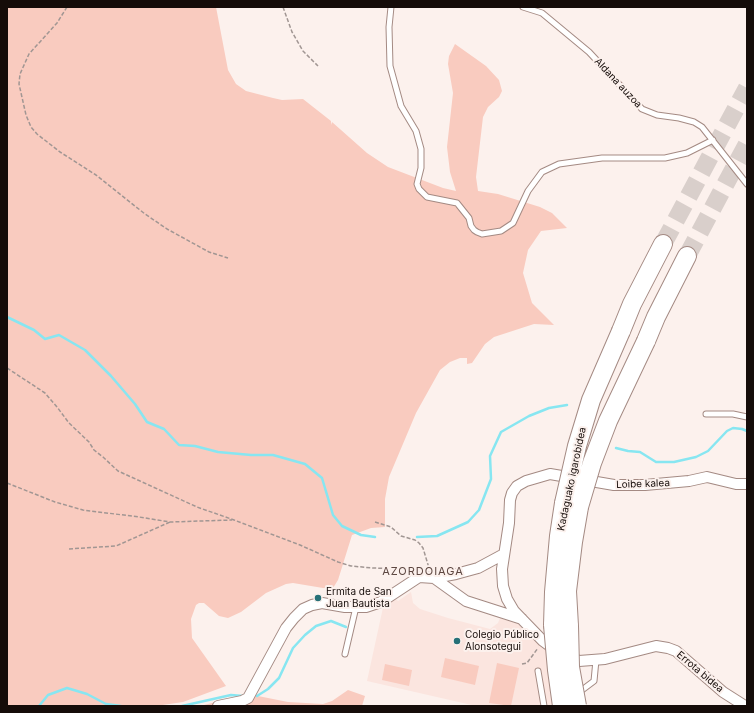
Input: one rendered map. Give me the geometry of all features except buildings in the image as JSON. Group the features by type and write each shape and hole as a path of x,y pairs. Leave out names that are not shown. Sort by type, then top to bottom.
{"highway":[{"name":"Kadaguako igarobidea","path":"568,703 570,667 561,626 573,542 572,505 577,446 591,400 632,304 663,244"},
{"name":"Kadaguako igarobidea","path":"572,505 592,463 608,421 656,317 687,256"}],"street":[{"name":"Loibe kalea","path":"539,476 550,474 614,485 645,485 689,482 707,477 736,484 747,484"},
{"name":"Errota bidea","path":"539,476 517,486 512,493 510,500 509,523 502,569 503,586 514,611 543,642 562,655 579,661 601,659 656,646 668,648 676,652 723,692 745,706"},
{"path":"218,706 242,701 248,698 286,628 303,610 312,605 322,603 345,607 366,607 381,602 419,577 432,578 456,574 478,568 504,554"},
{"path":"432,578 466,601 524,620"}],"lane":[{"path":"391,7 389,27 390,66 401,106 416,131 421,149 421,168 417,184 419,189 427,197 457,203 464,210 474,230 482,234 501,231 513,223 528,191 542,172 559,164 602,158 665,158 687,153 713,140"},
{"name":"Aldana auzoa","path":"522,7 542,13 589,52 642,109 658,115 694,122 702,127 747,184"},
{"path":"706,414 733,414 747,417"},
{"path":"345,654 356,607"},
{"path":"555,706 568,703 594,681 601,659"},
{"path":"538,671 544,706"}],"path":[{"path":"67,7 57,23 29,54 20,74 19,84 22,99 31,127 37,134 60,152 96,175 145,214 167,229 209,252 228,258"},
{"path":"283,7 292,32 303,51 318,66"},
{"path":"7,368 45,393 69,424 89,442 94,450 118,471 197,507 300,545 338,562 352,566 373,568 412,568"},
{"path":"7,483 55,502 83,510 170,522 234,520"},
{"path":"68,549 116,546 170,522"},
{"path":"375,522 391,527 401,536 415,540 419,543 423,548 432,578"},
{"path":"522,664 527,663 543,642"},
{"path":"527,663 528,667"}],"shaded area":[{"path":"7,7 216,7 228,70 236,84 246,91 273,98 282,100 303,99 331,121 331,125 332,122 367,153 388,167 443,188 456,191 450,172 447,147 453,93 448,64 449,56 455,44 486,66 499,80 502,91 499,97 488,107 483,117 476,177 478,191 498,194 540,207 552,213 567,228 541,231 528,250 523,273 532,303 554,325 534,324 494,337 485,344 472,363 467,364 467,358 460,358 450,362 440,370 416,413 389,477 385,499 385,527 371,528 352,535 338,580 333,588 323,588 293,583 286,584 266,593 241,612 228,618 219,616 204,603 199,603 196,605 191,619 192,638 226,686 183,702 156,706 7,706"},
{"name":"Colegio Público Alonsotegui","path":"411,592 413,603 420,609 448,618 490,629 498,623 500,618 524,626 548,652 555,706 476,706 367,681 384,603 395,598 398,601"},
{"path":"445,658 479,666 475,685 441,677"},
{"path":"497,663 519,668 511,706 489,703"},
{"path":"385,664 412,670 409,686 382,680"},
{"path":"348,690 365,696 362,706 200,706 248,694 288,702 323,704 332,701"}],"waterway":[{"path":"7,317 34,330 45,339 59,335 85,350 111,376 135,404 147,422 164,429 179,445 195,446 218,452 273,455 305,464 322,478 333,515 342,526 361,535 375,537"},
{"path":"417,537 437,536 468,522 479,510 491,479 490,456 501,432 529,416 549,408 567,405"},
{"path":"616,448 640,452 656,462 674,462 696,457 708,451 727,431 733,428 747,431"},
{"path":"257,696 268,689 279,678 293,648 316,626 331,621 346,627"},
{"path":"39,706 48,695 67,688 87,694 106,704 121,706"},
{"path":"182,706 231,695 243,696"}],"tunnel":[{"path":"663,244 747,88"},
{"path":"687,256 747,144"}],"place":[{"name":"Ermita de San Juan Bautista","path":"318,598"},
{"name":"Colegio Público Alonsotegui","path":"457,641"}],"district":[{"name":"AZORDOIAGA","path":"423,572"}]}
